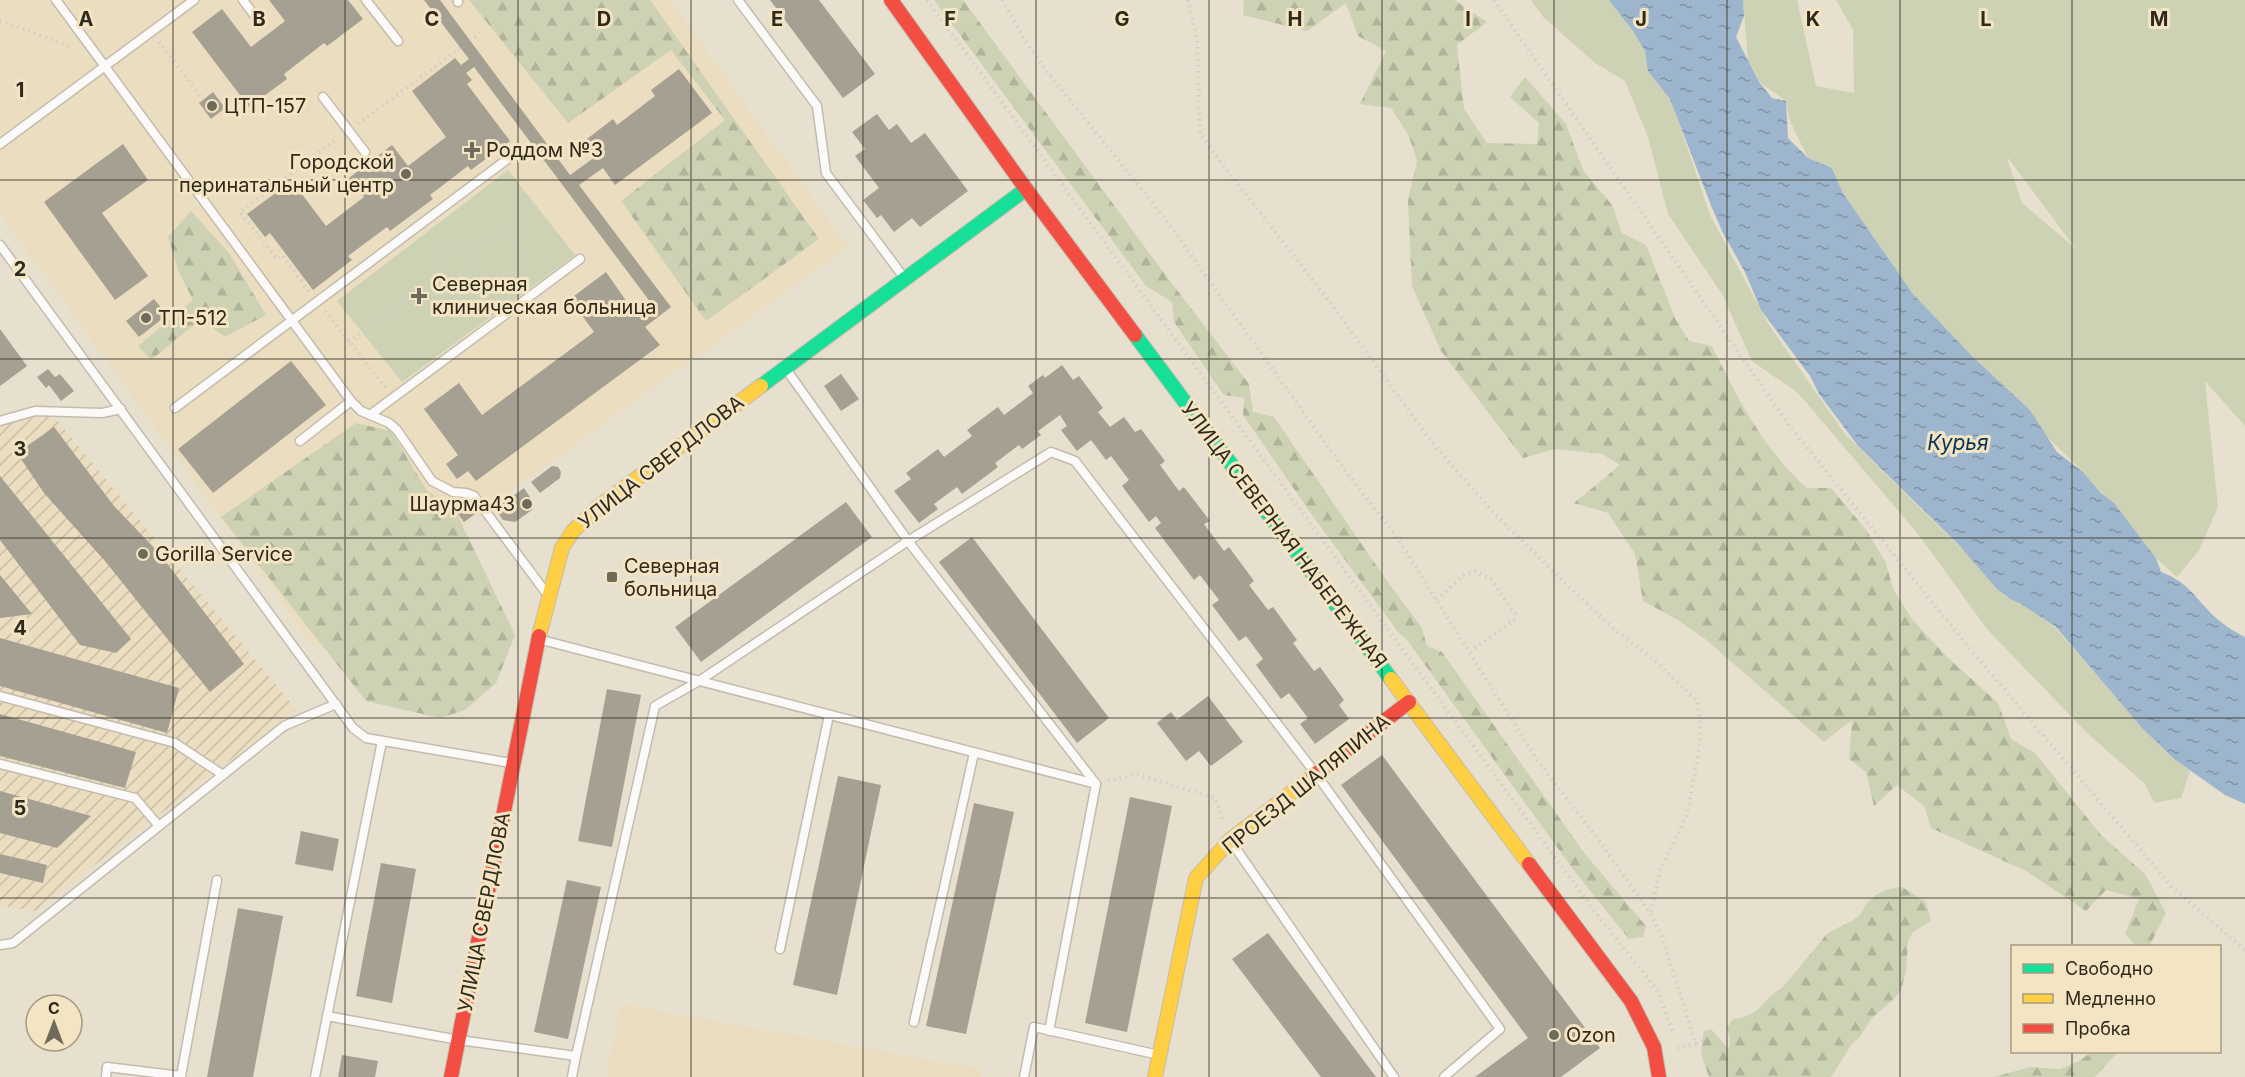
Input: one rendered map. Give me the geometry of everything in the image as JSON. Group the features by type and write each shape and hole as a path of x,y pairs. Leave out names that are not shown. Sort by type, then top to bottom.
{"street":[{"name":"УЛИЦА СЕВЕРНАЯ НАБЕРЕЖНАЯ","path":"891,0 1026,189 1631,1002 1647,1029 1659,1077"},
{"name":"УЛИЦА СВЕРДЛОВА","path":"451,1077 538,639 562,548 573,531 597,508 1026,189"},
{"name":"ПРОЕЗД ШАЛЯПИНА","path":"1155,1077 1196,878 1230,840 1409,702"}],"lane":[{"path":"56,0 351,401 361,411 389,423 397,430 432,481 453,492 474,496 549,597"},
{"path":"0,144 194,0"},
{"path":"243,0 261,23"},
{"path":"366,0 398,41"},
{"path":"738,0 817,106 826,173 905,279"},
{"path":"323,97 365,152"},
{"path":"175,408 521,149"},
{"path":"0,245 353,728 366,738 513,764"},
{"path":"370,415 580,259"},
{"path":"785,368 908,541 1096,784 1049,1030"},
{"path":"300,441 351,401"},
{"path":"0,420 35,411 102,413 122,409"},
{"path":"572,1077 655,706 699,681 908,541 1051,452 1075,461 1316,774 1500,1029 1444,1077"},
{"path":"538,639 1096,784"},
{"path":"0,696 175,743 223,775"},
{"path":"0,945 13,943 284,726 336,704"},
{"path":"780,949 829,715"},
{"path":"315,1077 382,741"},
{"path":"914,1022 974,753"},
{"path":"0,764 135,798 159,826"},
{"path":"1230,840 1394,1077"},
{"path":"105,1077 107,1067 181,1077 218,880"},
{"path":"327,1016 459,1040 576,1056"},
{"path":"1024,1077 1034,1027 1160,1055"}],"path":[{"path":"927,0 1595,912 1657,990 1669,1018 1678,1058"},
{"path":"1002,0 1045,69 1163,216 1344,469 1396,536 1471,651 1502,706 1537,760 1600,842 1650,913 1662,937 1696,1044"},
{"path":"1188,0 1197,38 1200,133 1335,309 1430,440 1491,510 1614,629 1652,658 1698,702 1701,737 1687,815 1660,870 1650,913"},
{"path":"1494,0 1788,424 1971,650 2171,886 2245,950"},
{"path":"0,21 96,55"},
{"path":"151,31 201,97"},
{"path":"470,41 480,33"},
{"path":"393,398 282,255 277,259 240,212 460,48"},
{"path":"469,255 511,226 526,299"},
{"path":"456,246 469,255 473,266 472,272 464,282 448,286 435,276 433,258 442,248 456,246"},
{"path":"349,342 435,276"},
{"path":"1437,600 1462,576 1474,571 1491,579 1515,614 1515,619 1471,651"},
{"path":"1096,784 1137,774 1215,798 1230,840"},
{"path":"1677,1048 1696,1044 1706,1034"}],"shaded area":[{"name":"Северная клиническая больница","path":"0,0 670,0 848,247 479,514 314,647 0,214"},
{"path":"41,401 296,709 35,911 0,906 0,426"},
{"path":"621,1004 981,1069 980,1077 606,1077"}],"green space":[{"path":"469,0 650,0 819,239 706,321 621,201 725,120 671,50 568,123"},
{"path":"934,0 963,0 1164,273 1249,384 1253,412 1274,417 1422,628 1427,646 1442,652 1585,854 1646,926 1643,937 1629,939 1575,872 1407,640 1398,632 1312,515 1243,415 1244,398 1224,395 1174,322 1172,302 1146,286"},
{"path":"1244,0 1454,0 1487,22 1457,45 1464,109 1487,143 1537,144 1539,123 1510,97 1525,77 1566,124 1583,170 1612,205 1622,233 1646,245 1675,318 1689,341 1712,346 1742,404 1778,457 1807,488 1831,488 1867,531 1886,563 1893,589 1912,619 1947,657 1998,703 2011,739 2035,753 2101,835 2145,874 2166,913 2150,945 2135,945 2125,934 2139,899 2106,890 2086,911 2026,871 1931,828 1924,806 1897,785 1874,806 1866,772 1849,759 1852,720 1824,742 1705,639 1678,620 1643,601 1635,554 1608,513 1574,503 1620,465 1602,454 1555,449 1523,458 1441,351 1412,286 1408,200 1417,161 1409,136 1391,108 1360,104 1386,51 1358,36 1346,3 1307,31 1243,15"},
{"path":"1531,0 1614,0 1660,66 1710,215 1769,325 1845,434 1962,549 2006,597 2045,616 2153,739 2190,771 2181,798 2154,803 2145,784 2087,733 1987,629 1918,534 1798,393 1752,361 1722,294 1668,214 1648,137 1625,81 1595,63 1543,17"},
{"path":"1743,0 1797,0 1816,86 1854,93 1853,30 1836,0 2245,0 2245,426 2205,381 2218,507 2199,550 2177,577 2156,558 2124,517 2083,472 2042,432 2030,410 1972,356 1913,294 1843,193 1832,168 1808,158 1789,119 1786,101 1759,82 1748,60","holes":["2008,158 2076,249 2022,203"]},
{"path":"508,170 575,255 402,382 337,301"},
{"path":"191,211 229,253 266,315 225,337 201,319 151,360 138,346 193,300 179,272 168,237"},
{"path":"356,423 391,431 427,491 454,508 515,635 496,683 465,710 440,718 366,701 221,517"},
{"path":"1902,887 1926,902 1931,921 1913,932 1908,941 1906,971 1901,990 1871,1019 1831,1077 1709,1077 1701,1054 1704,1031 1711,1029 1729,1049 1730,1039 1727,1028 1733,1019 1750,1015 1756,1011 1783,987 1826,935 1858,916 1875,896"},
{"path":"2091,1053 2117,1053 2095,1077 1994,1077 2030,1067 2060,1069"}],"water":[{"name":"Курья","path":"1609,0 1743,0 1744,16 1736,37 1759,82 1772,98 1786,101 1788,138 1808,158 1832,168 1843,193 1913,294 1972,356 2030,410 2057,452 2083,472 2101,493 2114,503 2156,558 2161,572 2188,588 2221,622 2245,637 2245,804 2225,795 2174,759 2143,729 2055,626 1996,588 1958,544 1858,446 1761,310 1745,272 1712,208 1670,99 1648,71 1645,51 1633,31"}],"building":[{"path":"269,0 348,0 363,19 327,46 324,43 284,74 287,79 249,107 192,32 222,9 251,47 285,21"},
{"path":"424,0 440,0 570,175 595,157 583,142 613,119 617,125 655,96 651,90 679,69 712,113 615,185 603,168 579,185 671,307 645,327 660,345 476,481 468,471 457,479 446,464 458,455 424,409 459,383 482,415 594,332 570,299 606,272 636,315 651,303 474,67 466,73 472,80 467,84 510,141 471,170 468,166 430,195 433,199 390,231 387,227 348,256 352,260 313,290 270,233 265,237 247,214 292,181 326,226 364,197 349,178 392,145 408,166 446,137 412,91 455,58 461,65 469,59"},
{"path":"770,0 819,0 875,74 843,98"},
{"name":"ЦТП-157","path":"213,92 225,108 211,119 199,103"},
{"path":"877,114 889,130 897,124 911,143 925,133 968,191 920,227 912,218 894,232 881,215 877,218 863,200 879,188 855,156 865,149 852,132"},
{"path":"123,144 148,180 102,213 148,276 115,300 44,202"},
{"name":"ТП-512","path":"154,299 167,315 139,337 126,321"},
{"path":"0,329 27,366 0,386"},
{"path":"291,361 326,405 213,493 178,449"},
{"path":"1062,365 1073,380 1079,376 1103,408 1098,412 1110,427 1124,417 1135,432 1141,429 1165,461 1160,465 1179,491 1184,487 1210,521 1204,524 1224,551 1229,547 1254,581 1249,585 1268,610 1273,607 1297,640 1293,643 1314,671 1320,667 1344,700 1339,705 1349,719 1315,744 1300,724 1308,718 1289,693 1281,699 1256,665 1263,659 1246,636 1239,641 1212,605 1219,600 1200,575 1194,580 1155,528 1161,523 1156,516 1149,522 1122,486 1129,480 1111,456 1106,460 1091,440 1077,451 1061,430 1067,426 1060,415 1038,431 1041,435 1022,449 1019,445 995,463 998,467 962,494 957,487 934,504 938,509 919,523 894,491 911,479 906,473 938,449 944,457 972,436 967,430 998,407 1004,415 1033,393 1028,386 1043,375 1045,378"},
{"path":"48,369 55,377 60,374 74,391 61,401 49,385 46,388 37,377"},
{"path":"841,374 859,399 841,411 824,386"},
{"path":"54,427 114,506 159,553 244,664 210,692 105,561 44,493 17,453"},
{"path":"552,466 558,467 561,472 560,478 540,493 531,482"},
{"path":"0,476 131,639 116,653 80,645 0,540"},
{"path":"524,488 533,502 532,510 515,522 503,520 495,509"},
{"path":"846,502 872,537 701,662 675,627"},
{"path":"468,505 475,514 464,522 457,513"},
{"path":"972,537 1109,718 1077,743 939,562"},
{"path":"0,575 32,614 0,618"},
{"path":"0,638 179,688 167,733 0,686"},
{"path":"607,689 641,695 612,847 578,841"},
{"path":"1208,696 1243,742 1211,766 1199,751 1186,761 1157,723 1171,712 1177,720"},
{"path":"0,714 136,752 125,788 0,756"},
{"path":"1382,755 1600,1048 1561,1077 1475,1077 1528,1038 1341,785"},
{"path":"838,776 881,785 837,995 793,985"},
{"path":"0,791 91,816 57,848 0,833"},
{"path":"1130,797 1172,806 1127,1032 1085,1023"},
{"path":"974,803 1014,812 966,1034 926,1026"},
{"path":"301,831 339,839 333,871 295,864"},
{"path":"0,854 47,865 43,883 0,873"},
{"path":"381,863 416,869 392,1003 356,996"},
{"path":"567,880 601,887 568,1039 534,1032"},
{"path":"238,908 283,916 253,1077 207,1077"},
{"path":"1268,933 1376,1077 1321,1077 1232,959"},
{"path":"342,1055 378,1061 375,1077 338,1077"}],"traffic: fast":[{"path":"761,386 1026,189"},
{"path":"1135,335 1391,679"}],"traffic: slow":[{"path":"539,636 562,548 573,531 597,508 761,386"},
{"path":"1391,679 1529,864"},
{"path":"1155,1077 1196,878 1230,840 1313,776"}],"traffic: jam":[{"path":"891,0 1026,189 1135,335"},
{"path":"451,1077 539,636"},
{"path":"1313,776 1409,702"},
{"path":"1529,864 1631,1001 1654,1047 1659,1077"}],"place":[{"name":"ЦТП-157","path":"212,106"},
{"name":"Роддом №3","path":"472,150"},
{"name":"Городской перинатальный центр","path":"406,174"},
{"name":"Северная клиническая больница","path":"419,296"},
{"name":"ТП-512","path":"146,318"},
{"name":"Шаурма43","path":"527,504"},
{"name":"Gorilla Service","path":"143,554"},
{"name":"Северная больница","path":"612,577"},
{"name":"Ozon","path":"1554,1035"}]}
